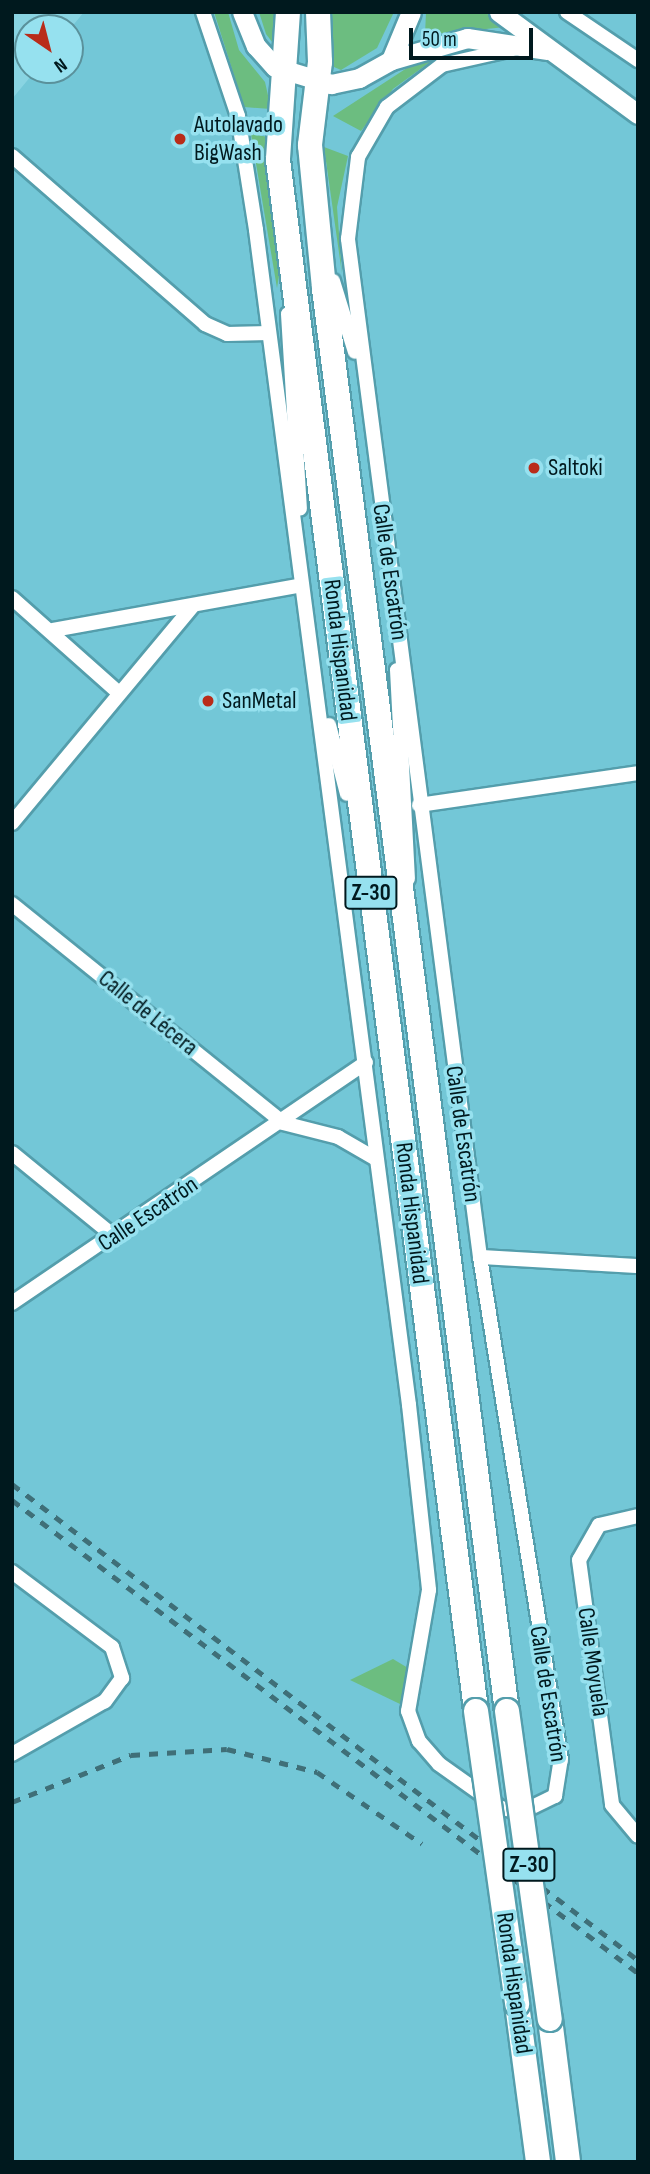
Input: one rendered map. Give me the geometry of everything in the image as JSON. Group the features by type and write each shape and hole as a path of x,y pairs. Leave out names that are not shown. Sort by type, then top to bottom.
{"highway":[{"name":"Ronda Hispanidad","path":"288,12 288,75 278,160 476,1711 538,2162"},
{"name":"Ronda Hispanidad","path":"318,12 318,84 310,145 404,908 568,2162"}],"main road":[{"path":"242,12 256,47 288,75 318,84 359,78 391,60 460,39 546,50"},
{"path":"391,60 411,12"},
{"path":"499,12 546,50 638,114"}],"street":[{"name":"Calle de Escatrón","path":"203,12 238,116 317,687 428,1568 410,1719 439,1764 501,1808 523,1812 555,1796 561,1760 480,1257 363,372 348,223 364,143 387,107 431,71 465,57 504,56 522,47"},
{"path":"567,12 638,60"},
{"path":"12,156 205,324 227,334 269,333"},
{"name":"Calle de Escatrón","path":"324,256 363,372"},
{"name":"Ronda Hispanidad","path":"290,263 287,358 302,479 298,544"},
{"path":"53,630 302,585"},
{"path":"12,598 53,630 119,693"},
{"path":"12,823 192,607"},
{"name":"Ronda Hispanidad","path":"400,643 395,692 410,857 404,908"},
{"name":"Calle de Escatrón","path":"317,687 344,777 361,895 378,947"},
{"path":"419,805 638,773"},
{"name":"Calle de Lécera","path":"12,904 283,1123"},
{"name":"Calle Escatrón","path":"12,1303 283,1123 366,1062"},
{"path":"283,1123 338,1137 376,1159"},
{"path":"12,1153 115,1237"},
{"path":"480,1257 638,1266"},
{"name":"Calle Moyuela","path":"638,1516 598,1525 579,1560 612,1805 638,1836"},
{"path":"12,1572 102,1638 122,1667 119,1688 105,1701 12,1754"}],"shaded area":[{"path":"638,12 638,2162 12,2162 12,99 24,84 84,84 82,14"}],"green space":[{"path":"214,12 228,12 239,50 265,82 271,109 244,107"},
{"path":"259,12 276,12 279,51 266,34"},
{"path":"332,12 394,12 377,48 341,70 334,67"},
{"path":"426,12 486,13 506,27 425,35"},
{"path":"437,57 393,89 361,131 333,116 410,66"},
{"path":"251,134 268,137 281,264 277,288"},
{"path":"324,147 348,156 337,207 342,274"},
{"path":"393,1659 408,1668 400,1704 350,1680"}],"railway":[{"path":"12,1484 638,1960"},
{"path":"12,1500 638,1973"},
{"path":"12,1802 131,1755 227,1749 317,1772 422,1844"}],"place":[{"name":"Autolavado BigWash","path":"180,139"},
{"name":"Saltoki","path":"534,468"},
{"name":"SanMetal","path":"208,701"}]}
